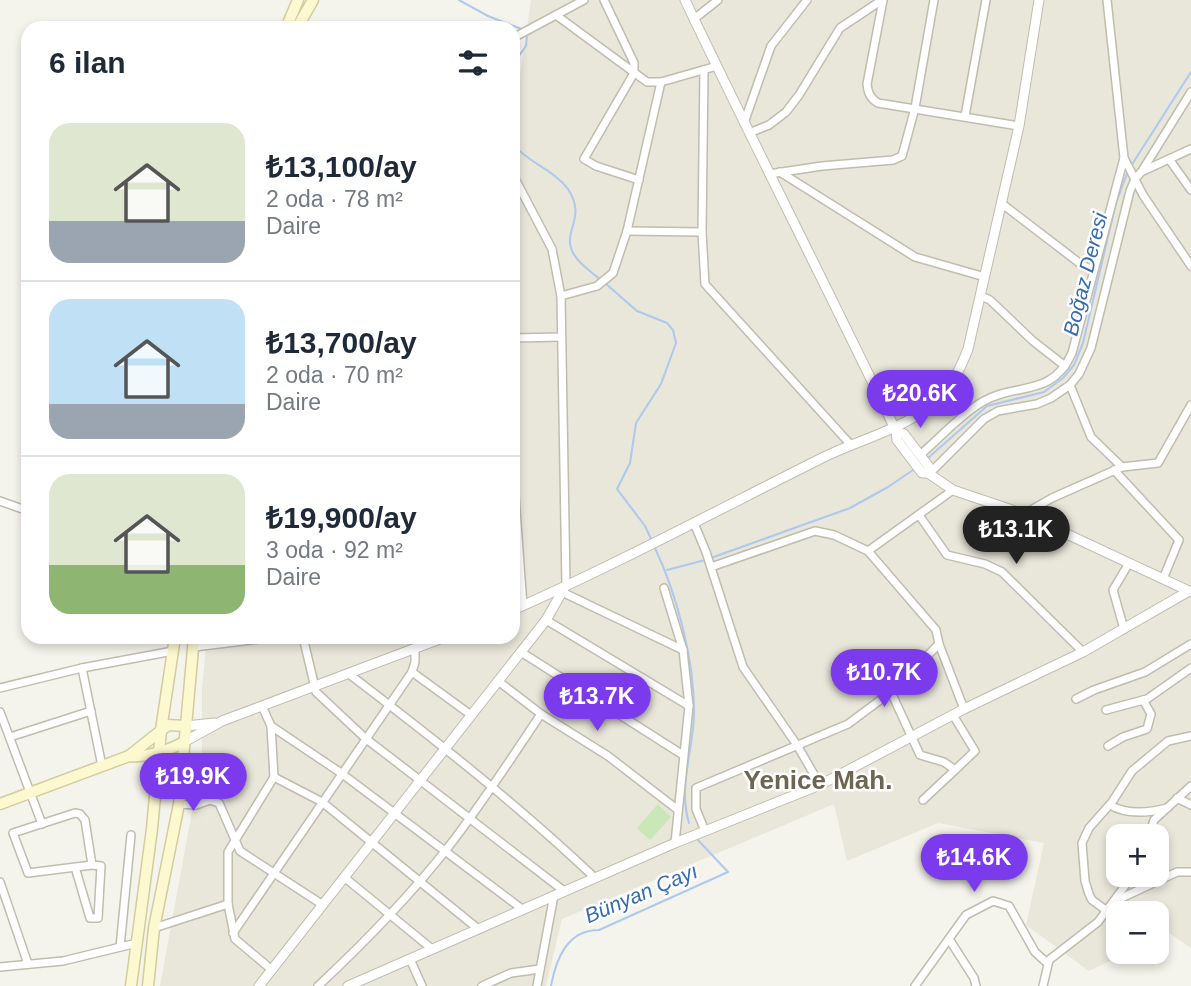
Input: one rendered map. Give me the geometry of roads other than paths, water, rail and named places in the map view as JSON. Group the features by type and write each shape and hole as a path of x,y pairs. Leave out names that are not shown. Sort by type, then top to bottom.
{"main road":[{"path":"289,21 299,0"},
{"path":"301,21 313,0"},
{"path":"131,986 152,829 161,730 174,644"},
{"path":"148,986 154,928 178,804 194,644"},
{"path":"0,804 129,756 161,730 173,725 186,726"},
{"path":"129,756 137,757 177,747 184,742"}],"street":[{"path":"520,34 584,0"},
{"path":"604,0 634,63 634,73 584,159 596,166 639,180"},
{"path":"685,0 769,174 835,302 895,429 897,439 919,458 927,472 953,491 1024,514 1190,592"},
{"path":"694,19 718,0"},
{"path":"744,123 771,46 807,0"},
{"path":"749,133 768,125 786,112 840,28 882,0"},
{"path":"882,0 869,95 878,103 1019,126"},
{"path":"769,174 898,159 904,152 915,108 934,0"},
{"path":"965,117 986,0"},
{"path":"520,607 564,589 850,444 895,429 929,407 958,375 968,349 981,296 1019,126 1039,0"},
{"path":"1107,0 1125,161 1143,195 1188,256 1191,266"},
{"path":"556,15 647,82 661,82 717,66"},
{"path":"704,70 702,232 705,285 850,444"},
{"path":"561,296 597,286 613,273 627,231 661,82"},
{"path":"1142,171 1191,92"},
{"path":"927,472 989,416 1044,401 1070,385 1079,374 1089,355 1133,176 1191,149"},
{"path":"1169,159 1191,190"},
{"path":"919,458 980,404 997,396 1045,384 1065,366 1072,353 1092,270 1125,161"},
{"path":"779,172 915,257 985,276"},
{"path":"260,986 546,620 564,589 561,296 552,249 520,188"},
{"path":"1002,203 1092,270"},
{"path":"627,231 702,232"},
{"path":"981,296 990,300 1033,341 1065,366"},
{"path":"520,338 562,337"},
{"path":"1070,385 1091,437 1179,540 1163,579"},
{"path":"1024,514 1118,468 1158,463 1191,405"},
{"path":"868,551 953,491"},
{"path":"0,501 21,508"},
{"path":"919,515 947,555 985,564 1002,572 1083,652"},
{"path":"694,523 743,667 797,745 820,785"},
{"path":"710,565 815,531 834,535 868,551 936,630 964,709"},
{"path":"1124,629 1113,590 1129,563"},
{"path":"520,565 523,606"},
{"path":"663,588 683,650 689,706 675,843"},
{"path":"564,589 683,650"},
{"path":"348,986 363,983 477,928 675,843 820,785 964,709 1083,652 1190,592"},
{"path":"546,620 689,706"},
{"path":"305,644 316,692 365,738 564,891"},
{"path":"184,742 222,722 428,644"},
{"path":"704,831 696,809 696,788 848,724 891,692 939,644"},
{"path":"1076,699 1145,672 1191,644"},
{"path":"233,933 412,672 415,649"},
{"path":"0,688 173,650"},
{"path":"521,652 683,755"},
{"path":"82,668 102,766"},
{"path":"1106,710 1143,700 1180,678 1191,668"},
{"path":"873,670 891,692 920,755 944,762 955,769"},
{"path":"412,672 471,715"},
{"path":"349,674 493,786 595,878"},
{"path":"498,681 541,714 608,756 678,810"},
{"path":"1108,746 1123,737 1147,729 1151,714 1143,700"},
{"path":"262,706 271,726 274,777 228,852 228,904 235,939 272,970"},
{"path":"10,737 91,711"},
{"path":"0,712 42,824"},
{"path":"318,986 361,946 444,852 493,786 541,714"},
{"path":"923,800 975,751 953,715"},
{"path":"186,726 222,722"},
{"path":"271,726 341,772 522,909"},
{"path":"1106,910 1092,900 1089,894 1081,855 1082,844 1089,828 1110,805 1132,771 1168,741 1191,736"},
{"path":"274,777 322,802 477,928"},
{"path":"1153,824 1191,786"},
{"path":"1177,798 1191,805"},
{"path":"178,804 196,805 210,800 219,803 240,850 323,905"},
{"path":"1110,805 1120,810 1139,812 1167,807"},
{"path":"75,867 90,918 98,918 101,866 92,865 75,867 28,873 13,833 75,813 82,815 92,865"},
{"path":"120,947 131,835"},
{"path":"1114,901 1177,872 1191,872"},
{"path":"344,877 432,949"},
{"path":"0,882 28,964"},
{"path":"1114,901 1124,887"},
{"path":"537,986 554,895"},
{"path":"915,986 966,915 993,901 1009,906 1035,952 1047,963"},
{"path":"154,928 228,904"},
{"path":"1043,986 1047,963 1052,956 1106,914"},
{"path":"948,939 974,978 976,986"},
{"path":"0,967 63,961 137,943"},
{"path":"410,959 422,986"},
{"path":"482,986 510,973 540,969"}],"waterway":[{"path":"459,0 501,21"},
{"path":"520,28 524,30"},
{"path":"520,54 526,46 527,35"},
{"name":"Boğaz Deresi","path":"1131,166 1191,72"},
{"path":"520,152 555,176 568,189 575,207 571,248 579,261 601,280"},
{"name":"Boğaz Deresi","path":"928,458 987,406 1044,392 1063,378 1074,365 1083,343 1116,203 1128,171"},
{"path":"605,283 637,311 667,323 673,330 676,343 661,384 636,423 630,463 617,489 645,526 652,541"},
{"name":"Boğaz Deresi","path":"711,558 850,508 916,468"},
{"name":"Bünyan Çayı","path":"654,546 670,585 683,629 694,694 693,728 685,783 689,823"},
{"name":"Boğaz Deresi","path":"667,570 705,560"},
{"name":"Bünyan Çayı","path":"551,986 560,956 579,935 599,930 728,872 697,839"}],"district":[{"name":"Yenice Mah.","path":"818,780"}]}
